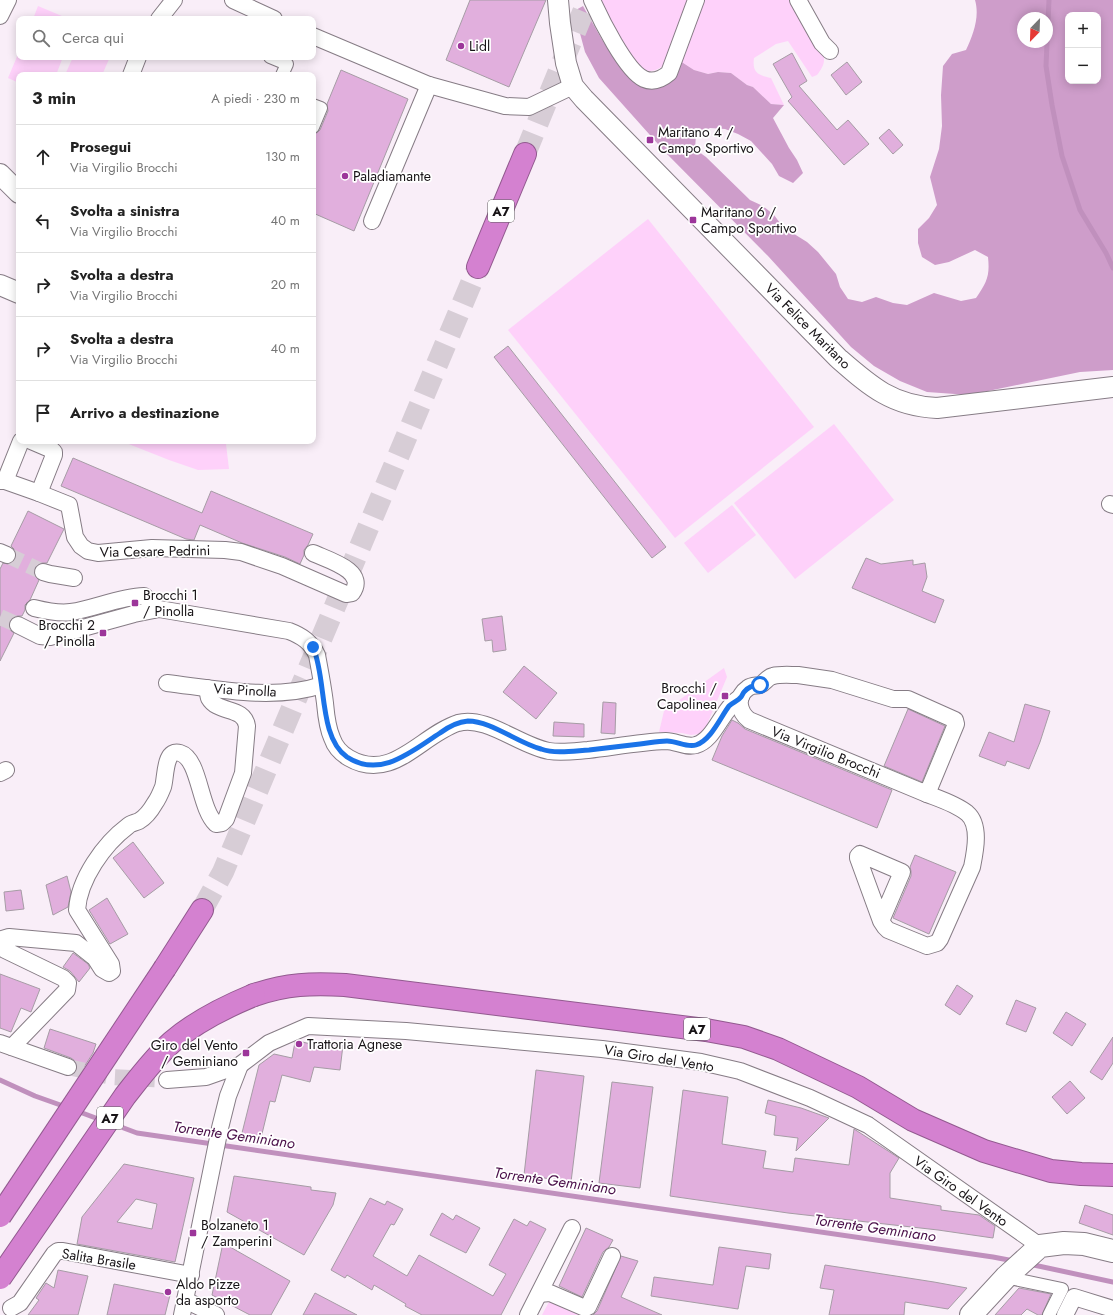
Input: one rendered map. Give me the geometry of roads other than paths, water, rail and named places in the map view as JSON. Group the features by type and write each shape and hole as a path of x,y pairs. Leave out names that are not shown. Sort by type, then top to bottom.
{"highway":[{"name":"A7","path":"478,267 525,154"},
{"name":"A7","path":"0,1216 202,910"},
{"name":"A7","path":"0,1278 126,1096 144,1072 172,1042 190,1028 213,1014 254,995 276,988 301,984 345,985 706,1030 744,1037 778,1048 858,1087 913,1120 984,1151 1051,1171 1113,1175"}],"main road":[{"path":"971,1315 1006,1277 1037,1248 1064,1243 1084,1244 1113,1251"}],"street":[{"path":"0,16 8,0"},
{"path":"161,16 174,0"},
{"path":"232,0 267,16"},
{"name":"Via Felice Maritano","path":"558,0 566,63 573,86 598,114 838,358 870,386 883,394 920,408 936,408 1113,387"},
{"path":"592,0 608,34 630,67 639,77 652,81 664,77 669,73 696,0"},
{"path":"798,0 822,43 830,51"},
{"path":"316,37 429,85 505,106 529,107 573,86"},
{"path":"132,72 137,60"},
{"path":"277,60 287,64 283,72"},
{"path":"372,221 429,85"},
{"path":"316,106 321,108 316,120"},
{"path":"0,174 16,190"},
{"path":"0,284 16,292"},
{"name":"Via Cesare Pedrini","path":"20,444 2,481 39,493 68,506 76,537 80,546 88,551 98,553 152,548 225,550 241,552 282,566 346,594 352,593 356,588 357,582 350,572 346,568 313,553"},
{"path":"38,444 54,452 39,493"},
{"path":"43,572 74,578"},
{"path":"34,608 51,612 70,612 132,597 144,596 150,601 153,610"},
{"path":"18,625 40,636 50,637 134,614 159,609 300,634 313,647 316,655 328,727 334,744 349,758 362,764 376,766 387,764 400,758 450,726 467,721 485,724 535,747 554,752 667,741 692,746 698,745 709,736 729,707 741,698 748,688 760,685 771,676 812,676 832,680 893,698 908,700 955,720 956,724 928,794"},
{"name":"Via Pinolla","path":"167,683 271,694 306,690 322,685"},
{"path":"68,1067 6,1045 67,990 68,983 63,978 5,950 0,944 2,940 9,937 76,943 95,958 102,969 108,973 112,971 111,964 77,910 78,901 83,888 97,858 119,833 130,824 138,822 145,817 156,803 163,786 167,762 171,754 176,752 188,757 193,765 202,798 212,820 216,824 222,824 226,819 243,773 247,726 246,721 242,715 215,705 209,698 207,688"},
{"name":"Via Virgilio Brocchi","path":"741,698 741,710 744,716 749,720 928,794 968,814 973,821 975,829 975,842 972,867 937,943 927,946 923,945 888,930 884,927 881,921"},
{"name":"Via Giro del Vento","path":"167,1080 206,1077 240,1065 269,1043 308,1026 406,1031 602,1049 701,1062 747,1074 810,1098 868,1125 1037,1248"},
{"path":"216,1315 183,1308 220,1128 228,1096 240,1065"},
{"path":"528,1315 572,1228"},
{"name":"Salita Brasile","path":"11,1308 20,1303 54,1254 58,1251 190,1275"},
{"path":"539,1294 550,1293 585,1308 588,1307 612,1256"},
{"path":"1006,1277 1062,1289 1049,1315"},
{"path":"1065,1315 1074,1297 1113,1309"}],"waterway":[{"path":"1049,0 1046,66 1062,156 1080,210 1106,253 1113,268"},
{"name":"Torrente Geminiano","path":"0,1080 35,1096 66,1107"},
{"name":"Torrente Geminiano","path":"77,1111 101,1120"},
{"name":"Torrente Geminiano","path":"113,1124 137,1133 1014,1261"},
{"name":"Torrente Geminiano","path":"1029,1264 1113,1282"}],"tunnel":[{"path":"525,154 588,0"},
{"path":"202,910 223,872 478,267"},
{"path":"7,555 43,572"},
{"path":"0,617 18,625"},
{"path":"68,1067 112,1077 167,1080"}],"place":[{"name":"Lidl","path":"461,46"},
{"name":"Maritano 4 / Campo Sportivo","path":"650,140"},
{"name":"Paladiamante","path":"345,176"},
{"name":"Maritano 6 / Campo Sportivo","path":"693,220"},
{"name":"Brocchi 1 / Pinolla","path":"135,603"},
{"name":"Brocchi 2 / Pinolla","path":"103,633"},
{"name":"Brocchi / Capolinea","path":"725,696"},
{"name":"Trattoria Agnese","path":"299,1044"},
{"name":"Giro del Vento / Geminiano","path":"246,1053"},
{"name":"Bolzaneto 1 / Zamperini","path":"193,1233"},
{"name":"Aldo Pizze da asporto","path":"168,1292"}]}
